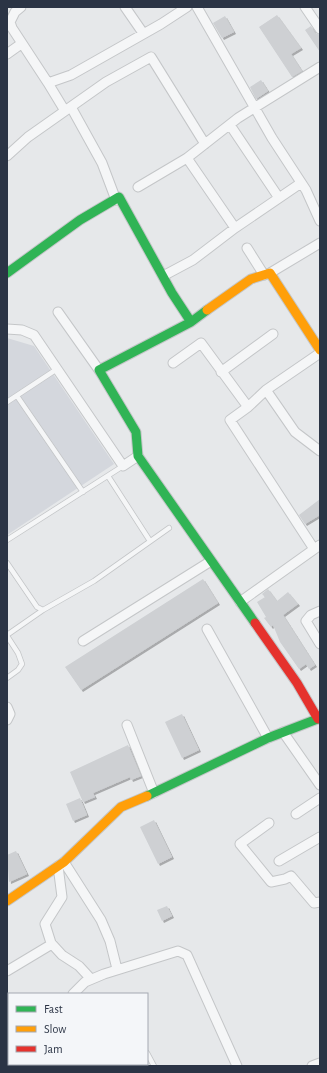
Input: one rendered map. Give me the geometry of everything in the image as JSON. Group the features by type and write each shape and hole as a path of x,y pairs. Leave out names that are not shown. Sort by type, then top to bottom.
{"street":[{"path":"21,7 15,12 10,22 21,44 48,84 68,109 102,163 116,200"},
{"path":"125,7 143,33"},
{"path":"48,84 71,75 187,7"},
{"path":"197,7 254,108 301,183 316,202 320,221"},
{"path":"305,7 320,29"},
{"path":"7,54 21,44"},
{"path":"7,156 28,137 106,82 151,57 204,144"},
{"path":"138,187 187,158 254,108 320,67"},
{"path":"230,125 279,198"},
{"path":"187,158 235,228"},
{"path":"163,276 193,260 235,228 301,183"},
{"path":"7,273 80,220 119,197 163,276 191,322"},
{"path":"99,370 191,322 251,279 267,274 320,243"},
{"path":"240,602 317,547 230,420 248,407 266,390 320,352 267,274 247,248"},
{"path":"7,901 61,864 121,807 154,793 268,738 319,719 297,683 138,456 136,432 99,370 58,312"},
{"path":"7,329 22,330 34,335 123,466 138,456"},
{"path":"221,372 273,334"},
{"path":"173,363 202,343 221,372 248,407"},
{"path":"266,390 296,432 320,452"},
{"path":"83,641 211,561"},
{"path":"320,611 311,615 306,621 320,644"},
{"path":"207,629 268,738"},
{"path":"7,707 10,714 7,720"},
{"path":"127,725 154,793"},
{"path":"283,732 320,785"},
{"path":"296,814 318,803"},
{"path":"269,823 240,844 271,882 291,876 314,903 320,902"},
{"path":"278,861 320,837"},
{"path":"61,864 62,897 45,924 52,944 62,955 79,966 91,979"},
{"path":"61,864 101,920 110,941 117,969"},
{"path":"7,971 52,944"},
{"path":"74,993 91,979 117,969 178,951 187,955 238,1066"},
{"path":"312,1066 320,1063"}],"lane":[{"path":"7,402 58,369"},
{"path":"17,396 82,492"},
{"path":"7,540 123,466"},
{"path":"108,476 150,541"},
{"path":"7,678 18,670 22,664 18,653 7,635 43,610 94,582 169,528"},
{"path":"7,563 37,607 43,610"},
{"path":"148,1055 154,1066"}],"shaded area":[{"path":"7,338 34,346 114,464 7,535"}],"building":[{"path":"277,15 301,48 291,54 302,71 292,77 259,27"},
{"path":"225,16 234,32 222,38 213,23"},
{"path":"311,26 315,33 320,35 320,52 305,30"},
{"path":"261,80 268,91 256,99 250,87"},
{"path":"320,499 320,515 305,524 299,515"},
{"path":"203,579 218,603 81,690 65,667"},
{"path":"268,589 277,601 288,592 298,604 283,615 315,665 309,669 306,664 299,669 280,642 273,625 271,627 264,618 266,617 257,602 265,597 262,594"},
{"path":"182,714 199,750 182,758 165,722"},
{"path":"128,745 141,776 131,780 130,777 93,793 95,797 83,802 70,772"},
{"path":"80,798 87,815 73,821 66,804"},
{"path":"154,820 172,857 158,864 140,827"},
{"path":"16,851 27,874 9,882 7,855"},
{"path":"167,906 172,916 162,921 157,910"}],"traffic: fast":[{"path":"7,273 80,220 119,197 172,293 191,322 207,310"},
{"path":"191,322 99,370 136,432 138,456 255,623"},
{"path":"147,796 268,738 320,718"}],"traffic: slow":[{"path":"207,310 251,279 270,273 320,350"},
{"path":"7,901 64,862 121,807 147,796"}],"traffic: jam":[{"path":"255,623 297,683 318,719"}]}
